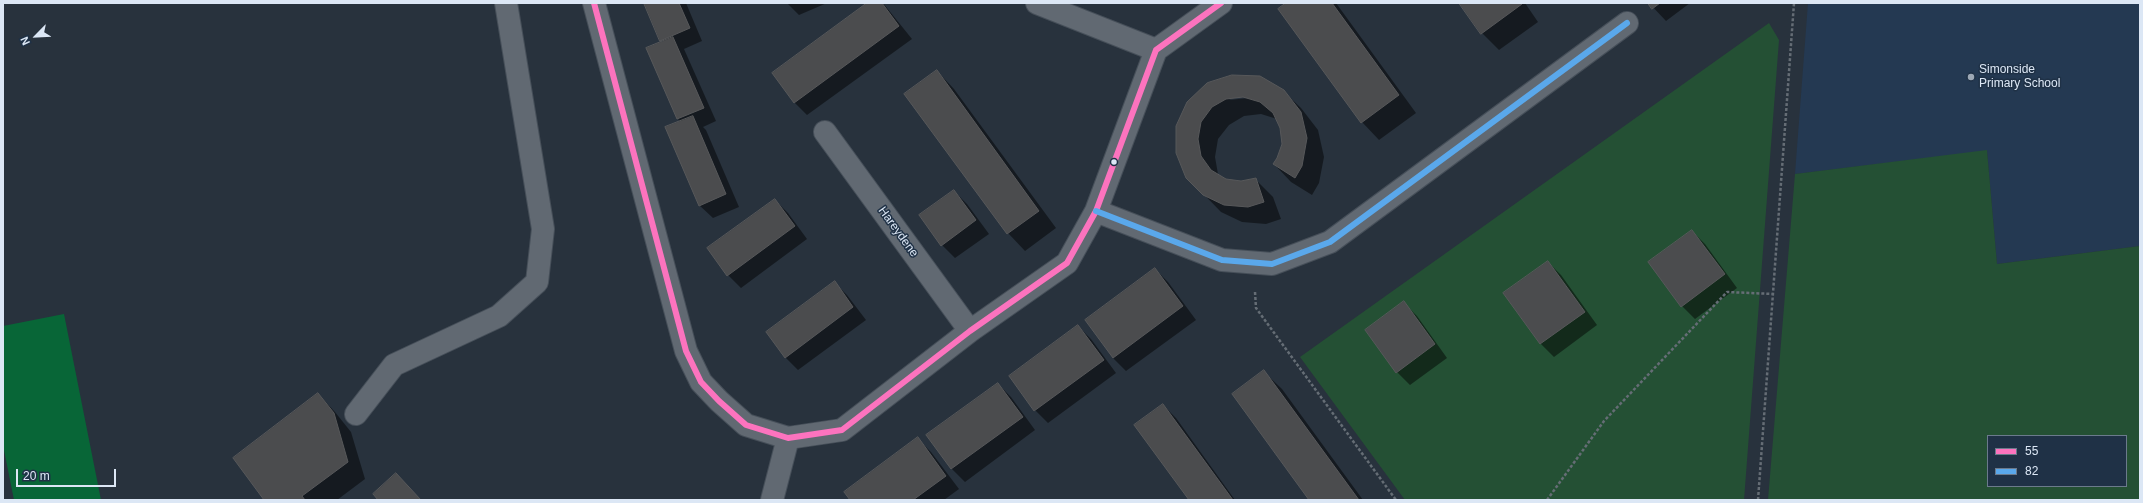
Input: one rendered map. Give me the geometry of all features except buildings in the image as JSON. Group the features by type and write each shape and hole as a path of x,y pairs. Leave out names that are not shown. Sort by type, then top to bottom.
{"street":[{"path":"356,414 394,365 499,316 537,282 543,229 506,3"},
{"path":"594,3 686,351 701,382 719,401 746,425 788,438 842,430 970,331 1067,263 1096,211 1156,50 1221,3"},
{"path":"1037,3 1156,50"},
{"path":"1096,211 1222,260 1272,264 1330,242 1627,23"},
{"name":"Hareydene","path":"825,132 970,331"},
{"path":"772,500 788,438"}],"path":[{"path":"1758,500 1794,3"},
{"path":"1255,262 1256,308 1396,500"},
{"path":"1547,500 1604,421 1727,292 1773,294"}],"shaded area":[{"name":"Simonside Primary School","path":"1808,3 2140,3 2140,246 1997,264 1987,151 1795,174"}],"green space":[{"path":"1769,23 1779,40 1744,500 1405,500 1300,357"},
{"path":"1987,150 1997,264 2140,246 2140,500 1768,500 1795,174"},
{"path":"64,314 101,500 14,500 3,445 3,326"}],"transit line":[{"name":"55","path":"594,3 686,351 701,382 719,401 746,425 788,438 842,430 970,331 1067,263 1096,211 1156,50 1221,3"},
{"name":"82","path":"1096,211 1222,260 1272,264 1330,242 1627,23"}],"place":[{"name":"Simonside Primary School","path":"1971,77"}]}
